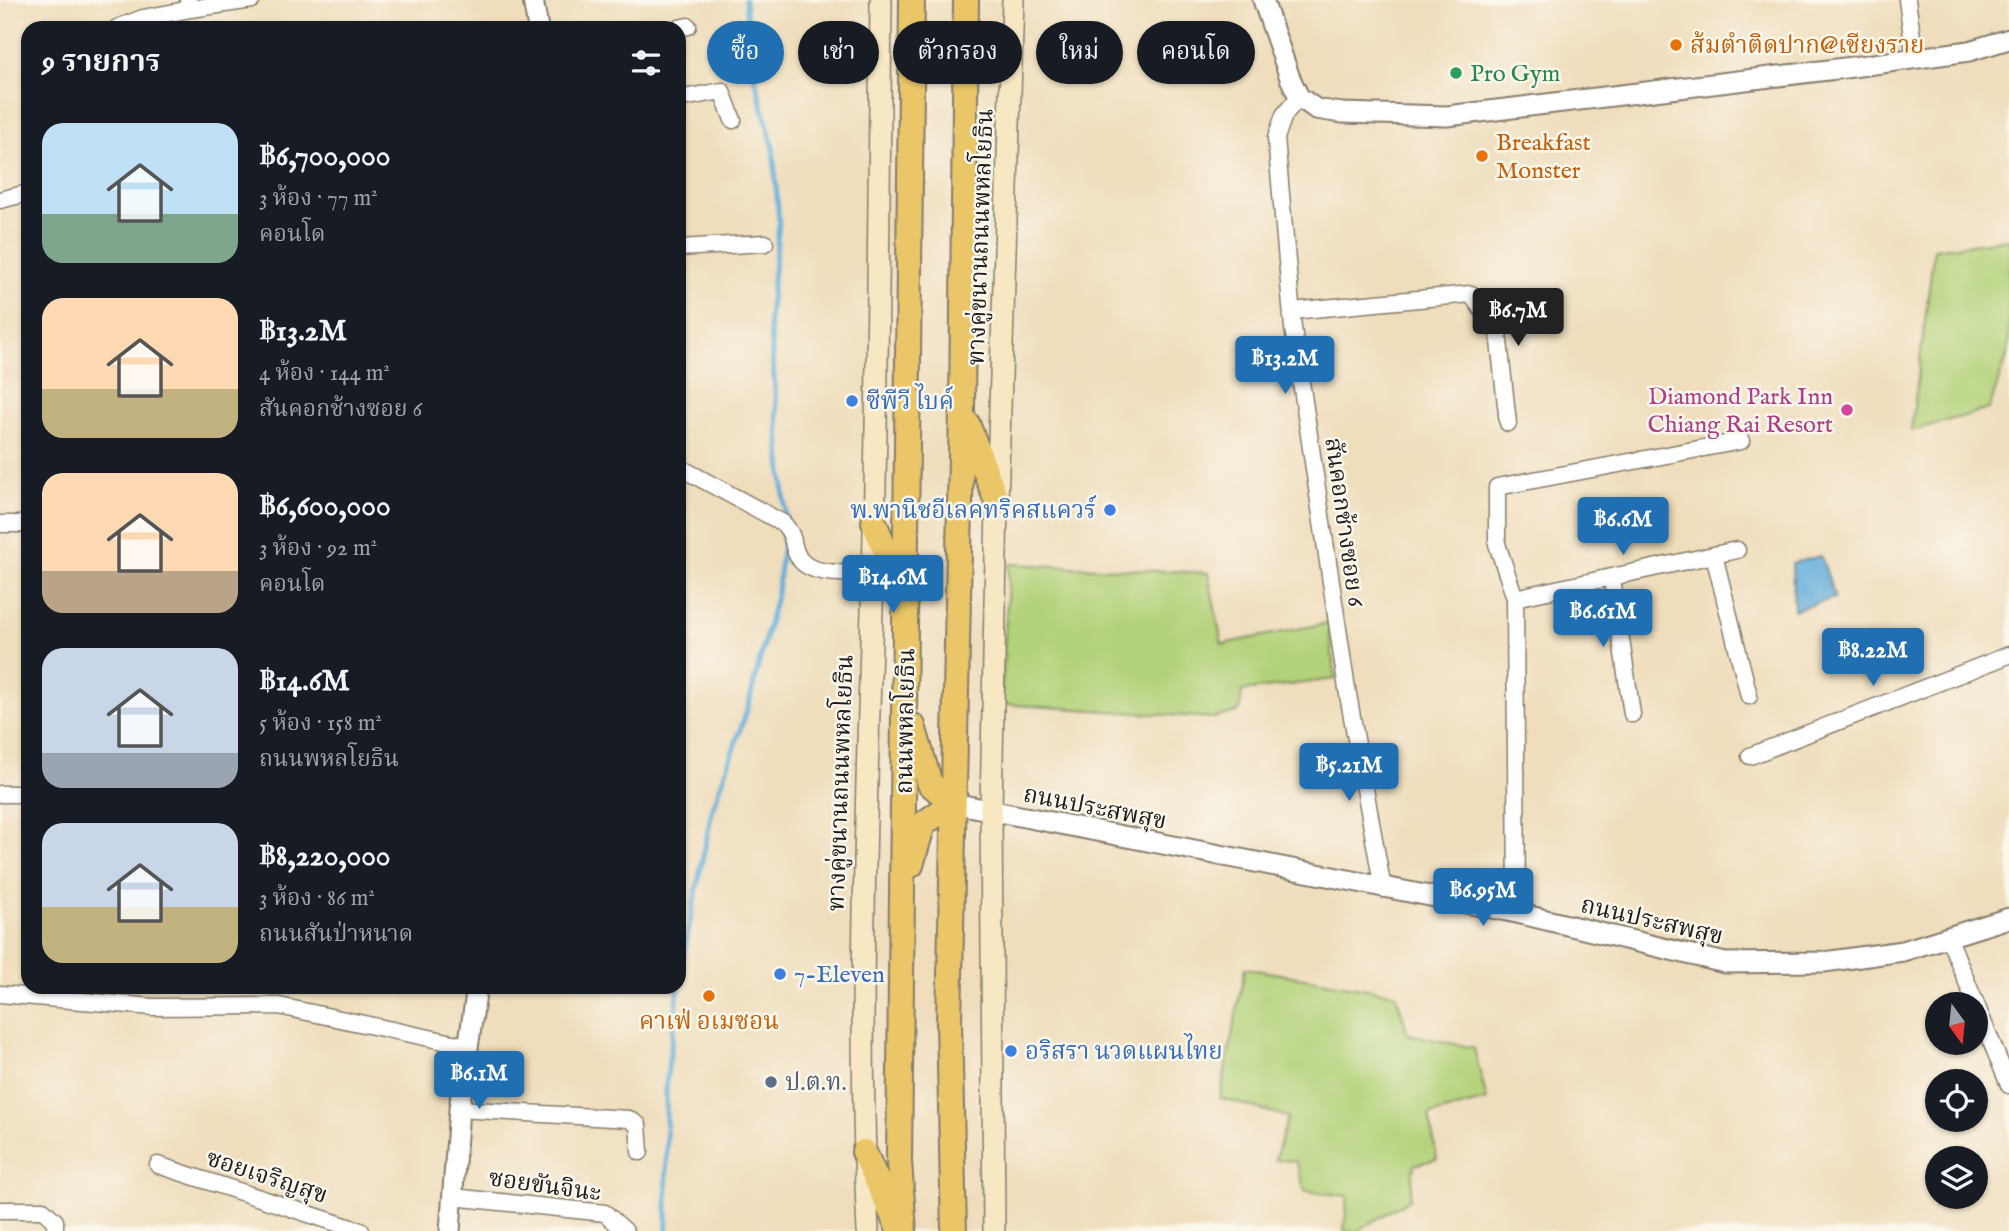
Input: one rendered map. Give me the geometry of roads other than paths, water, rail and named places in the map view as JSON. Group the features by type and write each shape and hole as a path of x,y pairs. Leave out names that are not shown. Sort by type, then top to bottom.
{"main road":[{"name":"ทางคู่ขนานถนนพหลโยธิน","path":"868,1231 864,1152 863,865 879,311 881,0"},
{"name":"ถนนพหลโยธิน","path":"902,1231 901,897 912,0"},
{"name":"ถนนพหลโยธิน","path":"954,1231 949,1023 962,409 966,0"},
{"name":"ทางคู่ขนานถนนพหลโยธิน","path":"994,1231 990,811 1013,0"},
{"path":"962,409 997,502"},
{"path":"874,522 906,602"},
{"path":"901,897 923,824 953,803 930,784 905,702"},
{"path":"864,1152 902,1231"}],"street":[{"path":"135,21 189,4 252,0"},
{"path":"533,0 537,21"},
{"path":"1263,0 1299,97 1316,108 1342,113 1447,116 1969,51 2009,39"},
{"path":"1908,0 1915,58"},
{"path":"686,97 722,91 733,120"},
{"name":"สันคอกช้างซอย 6","path":"1299,97 1284,115 1276,138 1292,312 1351,710 1383,889"},
{"path":"0,200 21,195"},
{"path":"686,248 765,243"},
{"path":"1292,312 1471,294 1498,332 1508,423"},
{"path":"1517,913 1515,598 1497,544 1497,487 1741,441"},
{"path":"686,471 783,523 793,534 799,558 813,570 873,574"},
{"path":"0,524 21,524"},
{"path":"1515,598 1737,550"},
{"path":"1714,555 1749,696"},
{"path":"1612,579 1632,714"},
{"path":"1750,756 2009,655"},
{"path":"0,794 21,794"},
{"name":"ถนนประสพสุข","path":"953,803 1517,913 1725,963 1824,962 1903,951 2009,918"},
{"path":"1948,936 2009,1085"},
{"path":"0,994 153,1007 279,1006 467,1046"},
{"path":"450,1231 459,1109 476,994"},
{"path":"459,1109 629,1119 638,1125 640,1152"},
{"name":"ซอยเจริญสุข","path":"158,1165 361,1231"},
{"name":"ซอยขันจินะ","path":"453,1197 605,1213 625,1231"},
{"path":"0,1210 43,1210 55,1221 55,1231"}],"water":[{"path":"1821,556 1835,598 1794,610 1792,563"}],"waterway":[{"path":"745,0 751,64 773,146 779,223 769,319 786,519"},
{"path":"686,943 712,811 748,707 777,592 784,535"},
{"path":"667,1231 666,1084 678,994"}],"place":[{"name":"ส้มตำติดปาก@เชียงราย","path":"1676,45"},
{"name":"Pro Gym","path":"1456,73"},
{"name":"Breakfast Monster","path":"1482,156"},
{"name":"ซีพีวี ไบค์","path":"852,401"},
{"name":"Diamond Park Inn Chiang Rai Resort","path":"1847,410"},
{"name":"พ.พานิชอีเลคทริคสแควร์","path":"1110,510"},
{"name":"7-Eleven","path":"780,974"},
{"name":"คาเฟ่ อเมซอน","path":"709,996"},
{"name":"อริสรา นวดแผนไทย","path":"1011,1051"},
{"name":"ป.ต.ท.","path":"771,1082"}]}
